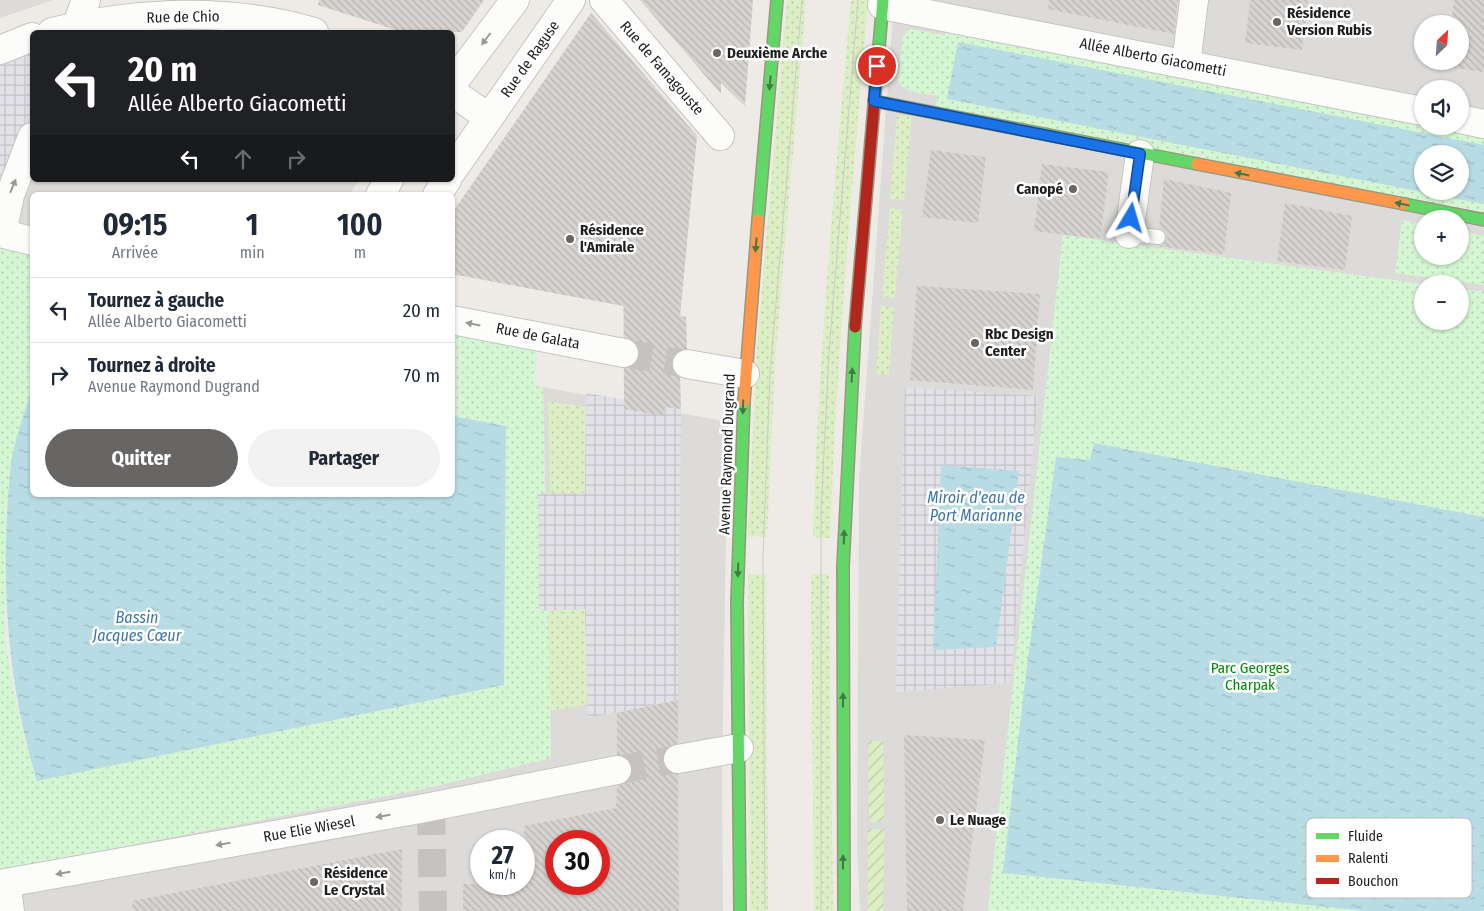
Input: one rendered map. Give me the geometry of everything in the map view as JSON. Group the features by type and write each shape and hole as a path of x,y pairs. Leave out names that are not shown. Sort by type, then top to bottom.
{"main road":[{"name":"Avenue Raymond Dugrand","path":"740,911 737,602 744,374 777,0"},
{"path":"844,911 842,601 847,452 854,328 883,2"},
{"path":"874,101 1484,220"}],"street":[{"path":"68,30 86,0"},
{"path":"455,80 515,0"},
{"name":"Rue de Raguse","path":"455,167 488,117 571,0"},
{"name":"Rue de Famagouste","path":"604,0 720,136"},
{"path":"1186,64 1194,0"},
{"name":"Allée Alberto Giacometti","path":"883,2 1414,110"},
{"name":"Rue de Chio","path":"68,30 127,18 211,15 252,19 304,30"},
{"path":"0,50 30,38"},
{"path":"455,94 488,117"},
{"path":"1469,121 1484,124"},
{"path":"30,142 10,195 1,233 30,240"},
{"path":"1129,234 1140,154"},
{"name":"Rue de Galata","path":"455,321 624,353"},
{"path":"687,364 744,374"},
{"path":"678,759 739,748"},
{"name":"Rue Elie Wiesel","path":"3,884 431,807 617,770"},
{"path":"3,884 10,911"}],"lane":[{"path":"1129,234 1158,237"}],"shaded area":[{"path":"0,0 53,0 0,18"},
{"path":"924,0 1484,0 1484,292 1469,290 1469,275 1414,275 1414,283 1063,236 988,911 860,911 857,845 859,480 893,14"},
{"path":"591,13 697,136 680,316 686,317 687,364 680,371 681,409 665,407 665,410 728,422 722,772 723,911 0,911 0,870 423,789 551,758 543,387 624,402 623,306 455,274 455,210"},
{"path":"30,50 30,182 358,182 351,192 30,192 30,253 0,248 0,61"},
{"path":"30,55 30,116 0,202 0,66"},
{"path":"905,387 1038,396 1010,683 896,692"},
{"path":"586,393 681,409 678,700 588,718 585,609 539,611 538,494 585,493"}],"green space":[{"path":"787,0 806,0 775,362 767,537 748,536 756,359"},
{"path":"851,0 868,0 841,336 830,538 813,537 815,470 828,268"},
{"path":"947,24 1414,117 1414,135 1469,135 1469,129 1484,132 1484,216 1469,213 1469,210 1454,210 936,107 937,96 910,91 898,81 903,36 910,29 945,35"},
{"path":"897,115 912,116 904,200 890,199"},
{"path":"890,208 903,210 895,298 882,297"},
{"path":"1402,220 1414,222 1414,265 1469,265 1469,233 1484,236 1484,285 1469,283 1469,275 1414,276 1395,273"},
{"name":"Parc Georges Charpak","path":"1063,235 1414,283 1414,330 1469,330 1469,290 1484,292 1484,911 988,911"},
{"path":"0,248 30,253 30,397 11,462 6,511 5,637 12,684 23,734 37,781 504,685 506,426 455,416 455,327 537,343 535,385 543,387 551,758 423,789 0,870"},
{"path":"881,306 894,307 889,375 876,374"},
{"path":"548,401 586,407 585,493 550,494"},
{"path":"748,574 766,574 768,911 750,911"},
{"path":"811,574 829,574 833,911 814,911"},
{"path":"585,609 587,704 550,711 548,610"},
{"path":"868,741 883,741 884,821 869,822"},
{"path":"868,829 884,829 883,911 868,911"}],"water":[{"path":"958,42 1414,131 1414,135 1433,135 1484,145 1484,204 1464,200 1469,200 1469,145 1414,145 1414,190 947,99"},
{"name":"Bassin Jacques Cœur","path":"30,396 30,497 455,497 455,416 506,426 504,685 37,781 26,742 18,702 8,623 6,543 11,463 17,435"},
{"name":"Parc Georges Charpak","path":"1094,443 1484,517 1484,911 1366,911 1003,873 1026,673 1056,457 1090,460"},
{"name":"Miroir d'eau de Port Marianne","path":"941,465 1019,471 996,647 933,650"}],"building":[{"path":"319,0 484,0 462,32 455,32 455,30 396,30 318,5"},
{"name":"Deuxième Arche","path":"640,0 753,0 745,106 721,83 721,94"},
{"path":"1049,0 1178,0 1174,34 1048,9"},
{"name":"Résidence Version Rubis","path":"1250,0 1308,0 1302,50 1245,43"},
{"path":"1454,0 1484,0 1484,72 1469,70 1469,15 1452,15"},
{"name":"Résidence l'Amirale","path":"591,13 697,136 680,316 686,317 687,349 675,354 672,362 673,370 680,378 681,409 664,407 664,416 624,409 624,368 635,364 639,355 639,348 635,342 624,337 624,306 455,275 455,209"},
{"name":"Canopé","path":"931,150 986,157 978,223 922,217"},
{"name":"Canopé","path":"1042,164 1109,172 1100,239 1034,231"},
{"path":"1164,179 1231,193 1224,254 1156,246 1162,245 1167,238 1166,233 1159,228"},
{"path":"1285,203 1352,216 1345,270 1277,261"},
{"name":"Rbc Design Center","path":"917,286 1040,294 1033,390 910,380"},
{"path":"678,700 678,743 668,747 663,754 663,761 666,769 678,774 679,911 463,911 463,884 470,884 470,895 535,895 535,830 524,830 524,826 616,808 617,786 628,781 632,775 632,767 628,759 617,755 617,713"},
{"name":"Le Nuage","path":"904,735 985,740 963,911 907,911"},
{"name":"Résidence Le Crystal","path":"402,849 402,911 133,911 132,901"}],"tunnel":[{"path":"624,353 687,364"},
{"path":"617,770 678,759"},
{"path":"431,807 433,911"}],"tram line":[{"path":"765,911 763,556 770,374 802,0"},
{"path":"821,911 821,512 829,352 858,0"}],"traffic: fast":[{"path":"758,220 777,0"},
{"path":"874,105 883,0"},
{"path":"874,101 1197,164"},
{"path":"1404,204 1484,220"},
{"path":"844,911 843,567 855,327"},
{"path":"740,911 737,602 744,401"}],"traffic: slow":[{"path":"1197,164 1404,204"},
{"path":"744,401 758,220"}],"traffic: jam":[{"path":"855,327 874,105"}],"place":[{"name":"Résidence Version Rubis","path":"1277,22"},
{"name":"Deuxième Arche","path":"717,53"},
{"name":"Canopé","path":"1073,189"},
{"name":"Résidence l'Amirale","path":"570,239"},
{"name":"Rbc Design Center","path":"975,343"},
{"name":"Le Nuage","path":"940,820"},
{"name":"Résidence Le Crystal","path":"314,882"}],"route":[{"path":"877,66 874,101 1140,154 1131,218"}]}
